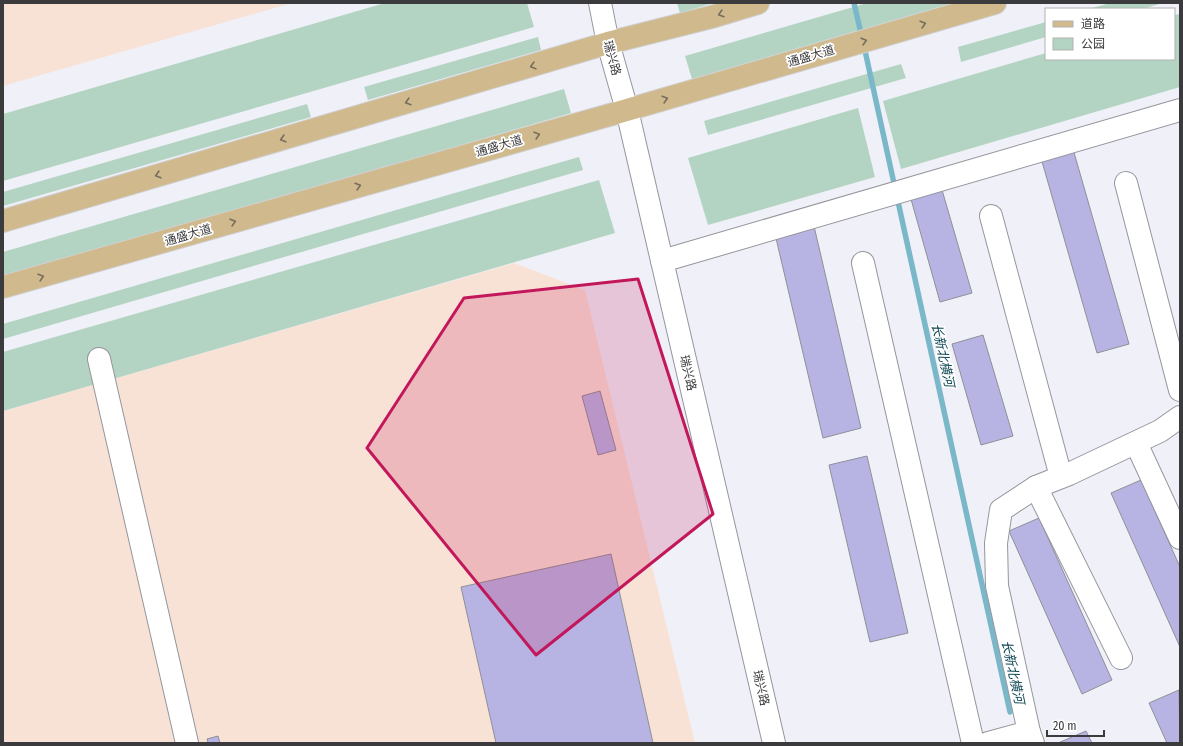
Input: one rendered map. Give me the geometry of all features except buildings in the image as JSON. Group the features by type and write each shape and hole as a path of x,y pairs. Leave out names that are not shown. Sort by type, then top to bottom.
{"main road":[{"path":"3,221 608,43 715,16 758,3"},
{"name":"通盛大道","path":"3,287 627,110 995,3"}],"street":[{"name":"瑞兴路","path":"600,3 608,43 627,110 774,743"},
{"path":"662,261 1180,110"},
{"path":"1126,183 1180,390"},
{"path":"991,216 1061,477"},
{"path":"862,263 973,743"},
{"path":"99,359 187,743"},
{"path":"988,743 1031,737 997,586 996,543 1001,510 1036,487 1160,431 1180,417"},
{"path":"1136,442 1180,538"},
{"path":"1036,487 1121,658"}],"highlighted area":[{"path":"638,279 713,514 536,655 367,448 464,298"}],"shaded area":[{"path":"3,3 292,3 3,86"},
{"path":"514,263 585,290 695,743 3,743 3,411"}],"green space":[{"path":"385,3 527,3 534,27 3,181 3,114"},
{"path":"677,3 713,3 680,13"},
{"path":"867,3 953,3 692,79 685,56"},
{"path":"1110,3 1163,3 1146,8 1092,8"},
{"path":"1180,14 1180,87 901,169 883,101 1045,53 1045,60 1175,60 1175,15"},
{"path":"1045,22 1045,37 961,62 958,47"},
{"path":"538,37 541,50 368,100 364,87"},
{"path":"901,64 906,78 708,135 704,121"},
{"path":"564,89 571,113 3,278 3,252"},
{"path":"307,104 311,117 3,206 3,192"},
{"path":"858,108 875,177 708,225 688,158"},
{"path":"579,157 583,170 3,339 3,324"},
{"path":"599,180 615,233 3,411 3,352"}],"waterway":[{"name":"长新北横河","path":"854,3 862,38"},
{"name":"长新北横河","path":"864,46 895,188"},
{"name":"长新北横河","path":"897,197 1010,712"}]}
